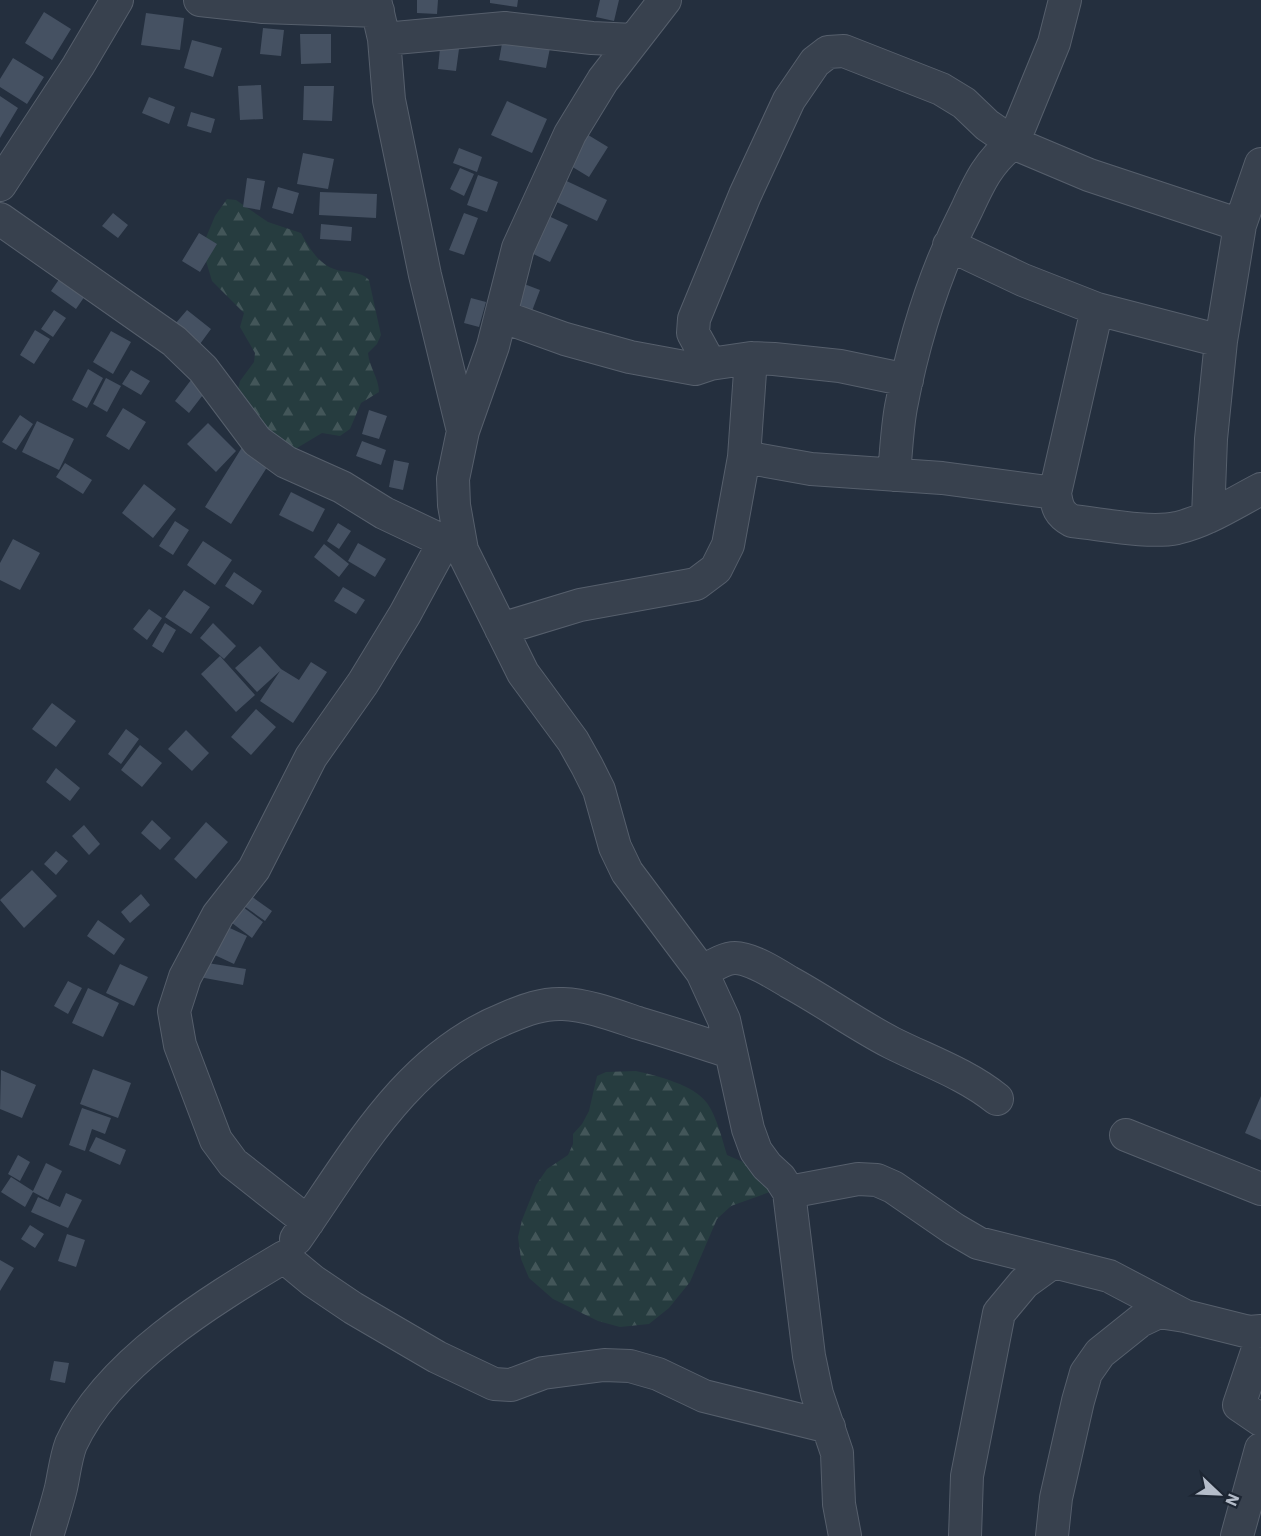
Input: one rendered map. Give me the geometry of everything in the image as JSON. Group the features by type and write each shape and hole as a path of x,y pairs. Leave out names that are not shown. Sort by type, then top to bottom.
{"street":[{"path":"0,185 78,66 117,0"},
{"path":"200,0 591,38 634,40"},
{"path":"665,0 603,80 570,134 518,248 483,377 463,431 453,479 453,546 524,673 573,741 587,766 598,790 615,847 627,872 639,892 702,972 724,1020 729,1052 756,1151 789,1192 809,1356 817,1394 837,1453 839,1504 845,1536"},
{"path":"894,475 900,409 922,318 949,245 987,169 999,153 1012,143 1054,43 1065,0"},
{"path":"379,16 389,100 424,275 463,431"},
{"path":"710,364 693,333 694,319 744,195 789,100 815,62 828,52 844,51 940,89 964,103 987,125 1012,143 1089,175 1240,225"},
{"path":"1208,517 1211,439 1221,341 1240,225 1261,164"},
{"path":"0,219 174,341 203,369 257,441 286,462 342,487 384,513 453,546"},
{"path":"949,245 1023,280 1097,309 1221,341"},
{"path":"1097,309 1055,493 1057,506 1062,515 1072,520 1156,530 1177,528 1208,517 1261,489"},
{"path":"501,316 566,339 630,357 695,369 710,364 751,358 840,366 907,380"},
{"path":"501,629 580,604 696,584 716,569 728,545 744,457 751,358"},
{"path":"744,457 811,469 942,478 1055,493"},
{"path":"309,1222 233,1163 216,1140 180,1045 174,1011 185,977 218,915 254,869 311,757 363,683 405,614 453,546"},
{"path":"702,972 734,957 747,960 820,999 888,1041 972,1080 997,1099"},
{"path":"47,1536 71,1445 94,1402 117,1377 182,1323 222,1294 284,1257 370,1130 402,1092 436,1060 483,1027 548,1004 566,1004 604,1012 729,1052"},
{"path":"1126,1135 1261,1189"},
{"path":"789,1192 858,1179 878,1180 893,1187 978,1243 1109,1276 1185,1316"},
{"path":"284,1257 313,1281 353,1308 437,1358 494,1384 511,1385 543,1373 604,1365 630,1366 658,1374 704,1396 829,1427"},
{"path":"965,1536 968,1476 999,1313 1024,1283 1053,1262"},
{"path":"1052,1536 1056,1498 1086,1373 1100,1353 1140,1321 1159,1312 1236,1329 1261,1331"},
{"path":"1261,1340 1239,1405 1261,1420"},
{"path":"1237,1536 1261,1449"}],"green space":[{"path":"227,199 236,200 268,222 301,233 315,255 331,268 358,274 369,280 381,335 377,344 368,353 379,392 361,403 350,429 340,436 322,433 292,451 274,444 237,393 240,381 254,362 255,353 240,327 244,313 212,281 206,261 205,240 215,216"},
{"path":"636,1071 675,1082 694,1091 707,1103 714,1115 727,1155 759,1169 771,1184 770,1192 731,1206 717,1219 690,1282 669,1308 649,1324 620,1327 598,1321 553,1299 529,1278 521,1259 518,1237 536,1185 547,1169 568,1155 573,1144 573,1134 589,1111 597,1076 606,1072"}],"building":[{"path":"417,0 438,0 437,14 417,13"},
{"path":"490,0 518,0 517,7 490,3"},
{"path":"600,0 619,0 614,21 596,17"},
{"path":"44,12 71,29 52,60 25,43"},
{"path":"146,13 184,18 180,50 141,45"},
{"path":"505,27 550,48 546,68 499,60"},
{"path":"263,28 284,30 281,56 260,54"},
{"path":"300,34 331,34 331,63 301,64"},
{"path":"192,40 222,48 213,77 184,68"},
{"path":"440,48 459,49 456,71 438,69"},
{"path":"13,58 44,77 27,104 0,87 0,79"},
{"path":"261,85 263,119 240,120 238,86"},
{"path":"304,86 334,86 332,121 303,120"},
{"path":"0,96 18,108 0,138"},
{"path":"149,97 175,107 169,124 142,113"},
{"path":"507,101 547,119 532,153 491,135"},
{"path":"191,112 215,119 211,133 187,126"},
{"path":"580,130 608,147 589,177 561,160"},
{"path":"459,148 482,157 477,172 453,163"},
{"path":"303,153 334,159 328,189 297,184"},
{"path":"460,168 474,174 464,196 450,189"},
{"path":"478,175 498,182 487,212 467,205"},
{"path":"556,176 607,200 597,221 546,197"},
{"path":"247,178 265,181 260,210 243,207"},
{"path":"278,187 299,193 293,214 272,208"},
{"path":"320,192 377,194 376,218 319,215"},
{"path":"540,212 568,225 550,262 523,249"},
{"path":"113,213 128,225 118,238 102,226"},
{"path":"464,213 478,218 464,255 449,250"},
{"path":"321,224 352,227 351,241 320,239"},
{"path":"199,233 217,244 200,272 182,261"},
{"path":"62,275 87,293 76,309 51,291"},
{"path":"511,279 540,290 532,311 503,301"},
{"path":"471,298 486,302 479,327 464,323"},
{"path":"54,310 66,318 53,337 41,329"},
{"path":"187,310 211,329 200,344 175,324"},
{"path":"35,330 50,339 34,364 20,355"},
{"path":"111,331 131,342 113,374 93,362"},
{"path":"88,369 103,378 87,408 72,400"},
{"path":"131,370 150,381 141,395 122,384"},
{"path":"106,378 121,386 107,412 93,404"},
{"path":"191,380 206,391 189,413 175,401"},
{"path":"123,408 146,422 129,450 106,436"},
{"path":"369,410 387,416 379,439 362,434"},
{"path":"20,415 33,424 16,450 2,442"},
{"path":"37,421 74,439 59,470 22,452"},
{"path":"208,423 236,451 216,472 187,444"},
{"path":"249,436 276,453 231,524 205,507"},
{"path":"362,441 386,450 381,465 356,456"},
{"path":"394,460 409,463 403,490 389,487"},
{"path":"65,463 92,480 83,494 56,477"},
{"path":"144,484 176,509 153,538 122,513"},
{"path":"291,492 325,509 313,532 279,515"},
{"path":"175,521 189,530 173,555 159,546"},
{"path":"338,523 351,531 339,549 327,541"},
{"path":"13,539 40,553 20,590 0,580 0,563"},
{"path":"203,541 232,560 215,585 187,565"},
{"path":"358,543 386,559 375,577 348,561"},
{"path":"324,544 349,564 339,577 314,557"},
{"path":"234,572 262,591 253,605 225,586"},
{"path":"343,587 365,600 356,614 334,601"},
{"path":"184,590 210,607 191,634 165,617"},
{"path":"149,609 162,618 147,640 133,629"},
{"path":"165,623 176,630 163,653 152,646"},
{"path":"213,623 236,646 224,659 200,638"},
{"path":"260,646 281,669 299,680 311,662 327,672 293,723 260,701 280,671 257,692 235,668"},
{"path":"220,656 255,695 236,712 201,674"},
{"path":"52,703 76,721 56,747 32,729"},
{"path":"256,709 276,727 251,755 231,737"},
{"path":"126,729 139,739 121,764 108,754"},
{"path":"186,730 209,753 192,771 168,749"},
{"path":"140,745 162,763 142,787 121,770"},
{"path":"56,768 80,788 70,801 46,782"},
{"path":"152,820 171,838 160,850 141,833"},
{"path":"206,822 228,842 196,879 174,859"},
{"path":"84,825 100,844 89,855 72,836"},
{"path":"56,851 68,861 56,875 44,864"},
{"path":"32,870 57,896 24,928 0,900"},
{"path":"141,894 150,905 130,923 121,912"},
{"path":"251,896 272,911 265,921 244,906"},
{"path":"231,898 263,922 252,938 220,914"},
{"path":"98,920 125,939 114,955 87,936"},
{"path":"217,922 247,936 234,964 204,950"},
{"path":"201,962 246,969 243,985 199,977"},
{"path":"120,964 148,977 134,1006 106,993"},
{"path":"68,981 82,988 68,1014 54,1006"},
{"path":"88,988 119,1003 103,1037 72,1023"},
{"path":"93,1069 131,1083 118,1118 80,1104"},
{"path":"1,1070 36,1085 22,1118 0,1109"},
{"path":"1261,1096 1261,1140 1245,1133"},
{"path":"82,1108 111,1118 105,1134 92,1129 85,1151 69,1145"},
{"path":"96,1137 126,1150 120,1165 89,1151"},
{"path":"18,1155 30,1162 20,1181 8,1174"},
{"path":"46,1163 62,1171 48,1200 33,1192 25,1207 1,1192 11,1177 33,1191"},
{"path":"66,1193 82,1200 68,1228 31,1212 38,1197 60,1207"},
{"path":"30,1225 44,1234 35,1248 21,1239"},
{"path":"67,1234 85,1240 76,1267 58,1261"},
{"path":"0,1260 14,1268 0,1291"},
{"path":"54,1361 69,1363 65,1383 50,1380"}]}
